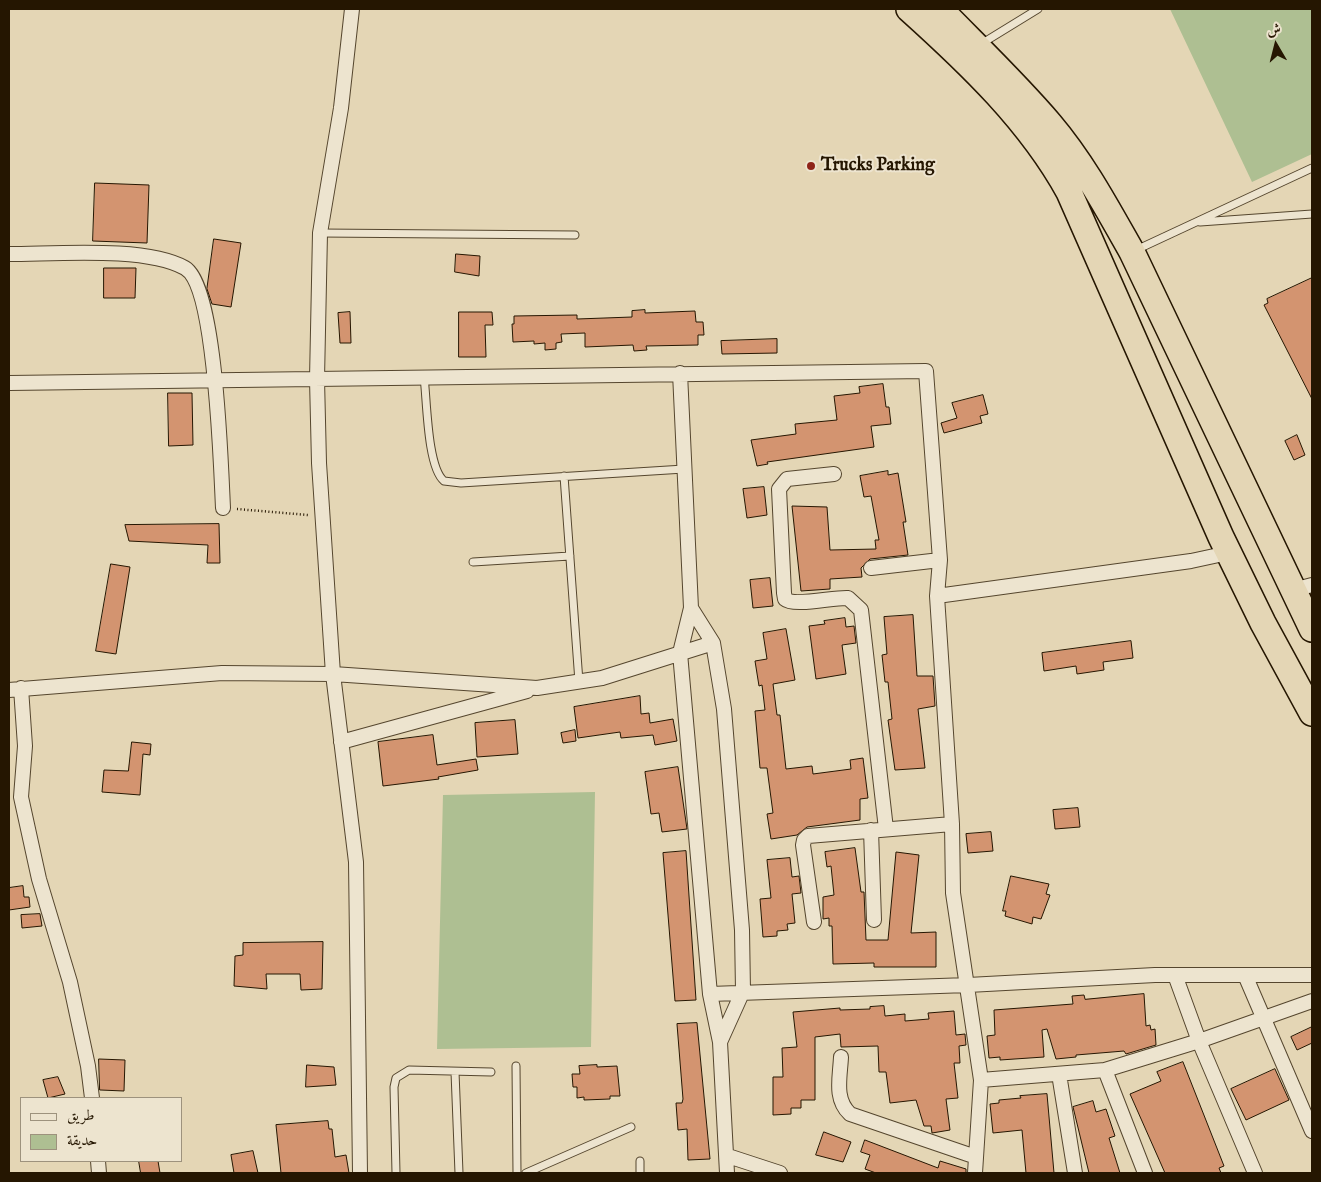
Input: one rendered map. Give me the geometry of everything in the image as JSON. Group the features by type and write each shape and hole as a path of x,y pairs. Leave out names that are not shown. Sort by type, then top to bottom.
{"highway":[{"path":"910,9 985,82 1038,142 1056,168 1069,192 1141,360 1228,553 1263,623 1312,713"},
{"path":"940,9 1050,124 1080,164 1132,252 1303,588 1312,629"}],"street":[{"path":"352,9 341,108 320,233 317,378 322,516 333,674 356,862 360,1173"},
{"path":"9,254 143,255 166,260 187,269 197,282 216,380 223,508"},
{"path":"9,383 926,371 940,560 937,596 952,824 953,892 981,1080 975,1173"},
{"path":"680,373 691,608 680,653 710,994 720,1042 728,1156 727,1173"},
{"path":"834,474 787,479 779,489 784,593 785,599 794,603 825,598 848,598 862,610 886,829"},
{"path":"937,596 1191,562 1228,553"},
{"path":"870,568 940,560"},
{"path":"691,608 713,643 724,709 742,930 743,991 720,1042"},
{"path":"341,742 537,688 602,678 713,643"},
{"path":"92,1097 84,1046 70,982 15,798 25,746 15,689 222,674 333,674 537,688"},
{"path":"814,922 804,860 804,840 816,835 952,824"},
{"path":"871,830 874,920"},
{"path":"710,994 743,991 968,985 1175,975 1312,975"},
{"path":"1175,975 1199,1041 1255,1173"},
{"path":"1245,975 1312,1131"},
{"path":"981,1080 1105,1070 1199,1041 1312,1001"},
{"path":"841,1058 840,1097 842,1106 850,1114 976,1156"},
{"path":"1105,1070 1145,1173"},
{"path":"1058,1074 1075,1173"},
{"path":"728,1156 780,1173"}],"lane":[{"path":"977,47 1038,9"},
{"path":"1132,252 1312,168"},
{"path":"1195,222 1312,214"},
{"path":"320,233 575,235"},
{"path":"424,377 432,453 438,474 444,481 462,483 684,469"},
{"path":"564,476 579,682"},
{"path":"473,562 570,556"},
{"path":"516,1066 517,1173"},
{"path":"396,1173 394,1087 396,1078 409,1070 491,1072"},
{"path":"455,1072 459,1173"},
{"path":"526,1173 631,1127"},
{"path":"640,1161 640,1173"}],"path":[{"path":"223,508 322,516"}],"green space":[{"path":"1170,9 1312,9 1312,154 1252,182"},
{"path":"595,792 591,1047 437,1049 443,795"}],"building":[{"path":"95,183 149,185 147,243 93,241"},
{"path":"214,239 241,243 231,307 212,304 207,289"},
{"path":"456,254 480,256 479,276 455,272"},
{"path":"104,268 136,268 135,298 104,298"},
{"path":"1312,278 1312,399 1264,305 1268,303 1267,299"},
{"path":"645,310 645,313 695,311 696,322 703,322 704,335 698,335 698,345 646,346 647,350 634,351 633,345 585,347 585,333 561,334 562,342 556,343 556,349 545,350 545,343 534,344 534,341 513,342 512,324 514,324 514,316 577,315 577,319 632,317 632,311"},
{"path":"350,312 351,343 340,343 338,313"},
{"path":"459,312 492,312 493,325 485,325 486,357 459,357"},
{"path":"777,339 777,353 722,354 721,341"},
{"path":"883,384 886,407 889,407 891,424 871,426 874,447 767,462 768,464 757,466 751,440 796,434 795,424 837,420 834,396 860,393 859,387"},
{"path":"168,393 192,393 193,445 169,446"},
{"path":"983,395 988,414 980,416 982,423 944,433 941,423 957,418 952,403"},
{"path":"1297,435 1305,455 1294,460 1285,441"},
{"path":"888,471 888,475 898,473 906,522 903,522 908,555 870,559 861,568 862,577 830,579 830,589 801,591 792,506 827,507 830,550 876,549 875,540 879,540 871,496 864,497 860,476"},
{"path":"764,487 767,515 747,518 743,489"},
{"path":"219,524 220,563 207,563 208,545 129,541 125,525"},
{"path":"111,564 130,567 116,654 96,651"},
{"path":"770,578 773,606 753,608 750,580"},
{"path":"913,615 917,676 933,676 935,706 918,709 925,768 895,770 888,720 892,719 888,682 885,682 882,655 887,654 884,617"},
{"path":"845,618 846,627 854,626 856,643 842,645 846,674 816,679 809,626 825,624 824,621"},
{"path":"786,629 795,680 773,684 777,715 780,715 786,769 812,766 813,774 851,769 850,760 863,758 868,798 860,799 860,820 807,827 797,835 771,839 767,814 773,813 767,768 760,768 755,711 765,710 762,685 759,686 755,661 767,659 763,633"},
{"path":"1131,641 1133,658 1103,662 1104,670 1077,674 1076,666 1044,671 1042,653"},
{"path":"640,696 641,714 649,713 650,723 673,719 677,741 655,745 653,735 621,738 620,732 578,738 574,707"},
{"path":"515,720 518,754 477,757 475,723"},
{"path":"575,730 576,741 563,743 561,733"},
{"path":"433,735 437,765 476,759 478,770 438,777 439,779 383,786 378,742"},
{"path":"132,742 151,744 150,755 143,754 140,795 102,792 104,770 128,771"},
{"path":"678,767 687,829 662,832 659,813 651,814 645,772"},
{"path":"1078,808 1080,827 1055,829 1053,810"},
{"path":"991,832 993,851 968,853 966,834"},
{"path":"855,848 861,892 864,892 866,940 888,940 896,852 919,855 911,933 936,932 936,967 874,967 874,963 833,964 832,926 829,926 829,918 823,919 823,897 834,895 831,866 827,867 825,852"},
{"path":"686,851 696,1000 675,1001 663,853"},
{"path":"790,858 792,877 799,876 801,893 792,894 795,923 787,924 788,930 777,931 777,936 763,937 760,899 771,898 767,860"},
{"path":"1011,876 1049,884 1046,894 1050,895 1041,919 1033,917 1032,924 1005,916 1006,911 1003,911"},
{"path":"23,886 24,897 29,897 30,907 9,910 9,888"},
{"path":"40,914 42,926 22,928 21,915"},
{"path":"323,942 322,989 301,990 300,974 266,974 267,989 234,986 235,956 243,955 243,943"},
{"path":"1144,994 1146,1026 1150,1025 1151,1030 1155,1029 1156,1045 1126,1054 1124,1051 1076,1055 1076,1057 1056,1059 1047,1029 1042,1030 1044,1057 1000,1060 1000,1057 989,1058 987,1036 995,1035 994,1010 1073,1004 1072,996 1084,995 1085,999"},
{"path":"884,1006 885,1016 905,1014 905,1021 929,1019 928,1013 954,1011 956,1035 965,1034 966,1045 959,1046 960,1063 954,1063 958,1098 946,1099 950,1130 932,1133 931,1126 924,1126 916,1100 890,1103 886,1072 879,1072 878,1046 841,1047 840,1034 815,1037 815,1100 801,1100 801,1108 791,1108 791,1114 773,1115 773,1077 783,1077 782,1048 797,1047 793,1012 840,1008 840,1010 870,1009 870,1007"},
{"path":"697,1023 710,1159 688,1160 687,1129 678,1130 676,1103 682,1103 683,1099 677,1024"},
{"path":"1312,1027 1312,1043 1297,1050 1291,1037"},
{"path":"99,1059 125,1060 124,1091 100,1090"},
{"path":"1183,1062 1224,1166 1219,1168 1221,1173 1165,1173 1130,1094 1161,1081 1157,1072"},
{"path":"307,1065 334,1067 336,1085 306,1087"},
{"path":"597,1065 597,1067 617,1066 620,1096 610,1096 610,1099 584,1100 584,1097 577,1098 577,1087 573,1087 572,1074 580,1074 579,1066"},
{"path":"1275,1069 1289,1100 1246,1120 1231,1089"},
{"path":"58,1077 65,1094 48,1097 43,1080"},
{"path":"1047,1094 1054,1173 1026,1173 1022,1130 993,1133 990,1104 999,1103 999,1100 1021,1098 1020,1096"},
{"path":"1093,1101 1096,1112 1106,1109 1115,1136 1109,1138 1120,1173 1089,1173 1073,1107"},
{"path":"328,1121 329,1129 332,1129 335,1157 346,1155 349,1173 281,1173 276,1125"},
{"path":"824,1132 851,1142 843,1162 816,1155"},
{"path":"865,1140 938,1168 940,1161 966,1169 966,1173 876,1173 865,1169 870,1155 861,1152"},
{"path":"253,1151 258,1173 234,1173 231,1155"},
{"path":"139,1162 158,1162 160,1173 141,1173"}],"place":[{"name":"Trucks Parking","path":"811,166"}]}
